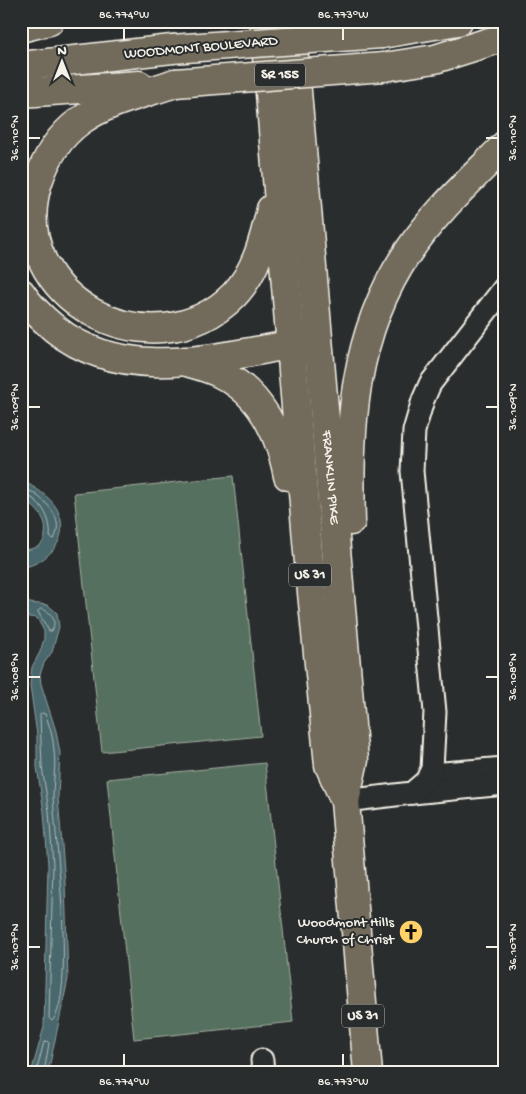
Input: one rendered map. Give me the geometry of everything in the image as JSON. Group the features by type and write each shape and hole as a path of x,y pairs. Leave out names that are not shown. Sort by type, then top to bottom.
{"main road":[{"path":"21,28 49,21"},
{"name":"US 31","path":"264,21 275,160"},
{"name":"FRANKLIN PIKE","path":"291,21 354,760 345,801 368,1073"},
{"name":"WOODMONT BOULEVARD","path":"21,66 172,49 382,34 458,21"},
{"name":"SR 155","path":"175,83 384,67 436,58 505,37"},
{"path":"175,83 94,112 73,126 47,158 35,192 35,233 46,264 54,278 72,300 99,316 137,328 178,325 213,311 234,294 256,261 271,210 275,160"},
{"path":"21,93 175,83"},
{"path":"345,650 351,527 352,415 358,373 367,340 387,290 409,250 438,215 505,145"},
{"name":"FRANKLIN PIKE","path":"275,160 290,345 329,765 345,801"},
{"path":"21,293 35,311 63,335 95,352 130,361 184,361 319,341"},
{"path":"184,361 219,373 241,387 267,417 276,433 288,477 318,651"}],"street":[{"path":"412,793 421,787 431,774 435,744 436,712 412,471 414,431 423,400 434,378 505,287"},
{"path":"431,774 505,768"},
{"path":"345,801 505,784"}],"green space":[{"path":"233,476 261,736 102,752 74,493"},
{"path":"265,763 293,1022 134,1039 107,779"}],"water":[{"path":"21,480 41,492 54,504 61,519 62,529 60,539 49,555 41,561 21,568 21,551 40,545 44,539 45,529 39,513 21,498"},
{"path":"21,602 48,605 57,613 59,627 52,652 44,663 40,674 41,684 56,731 60,753 58,797 65,882 68,979 48,1073 31,1073 44,1027 48,865 44,812 37,767 37,735 30,685 32,667 40,652 44,631 37,618 21,616"}],"place":[{"name":"Woodmont Hills Church of Christ","path":"411,932"}]}
